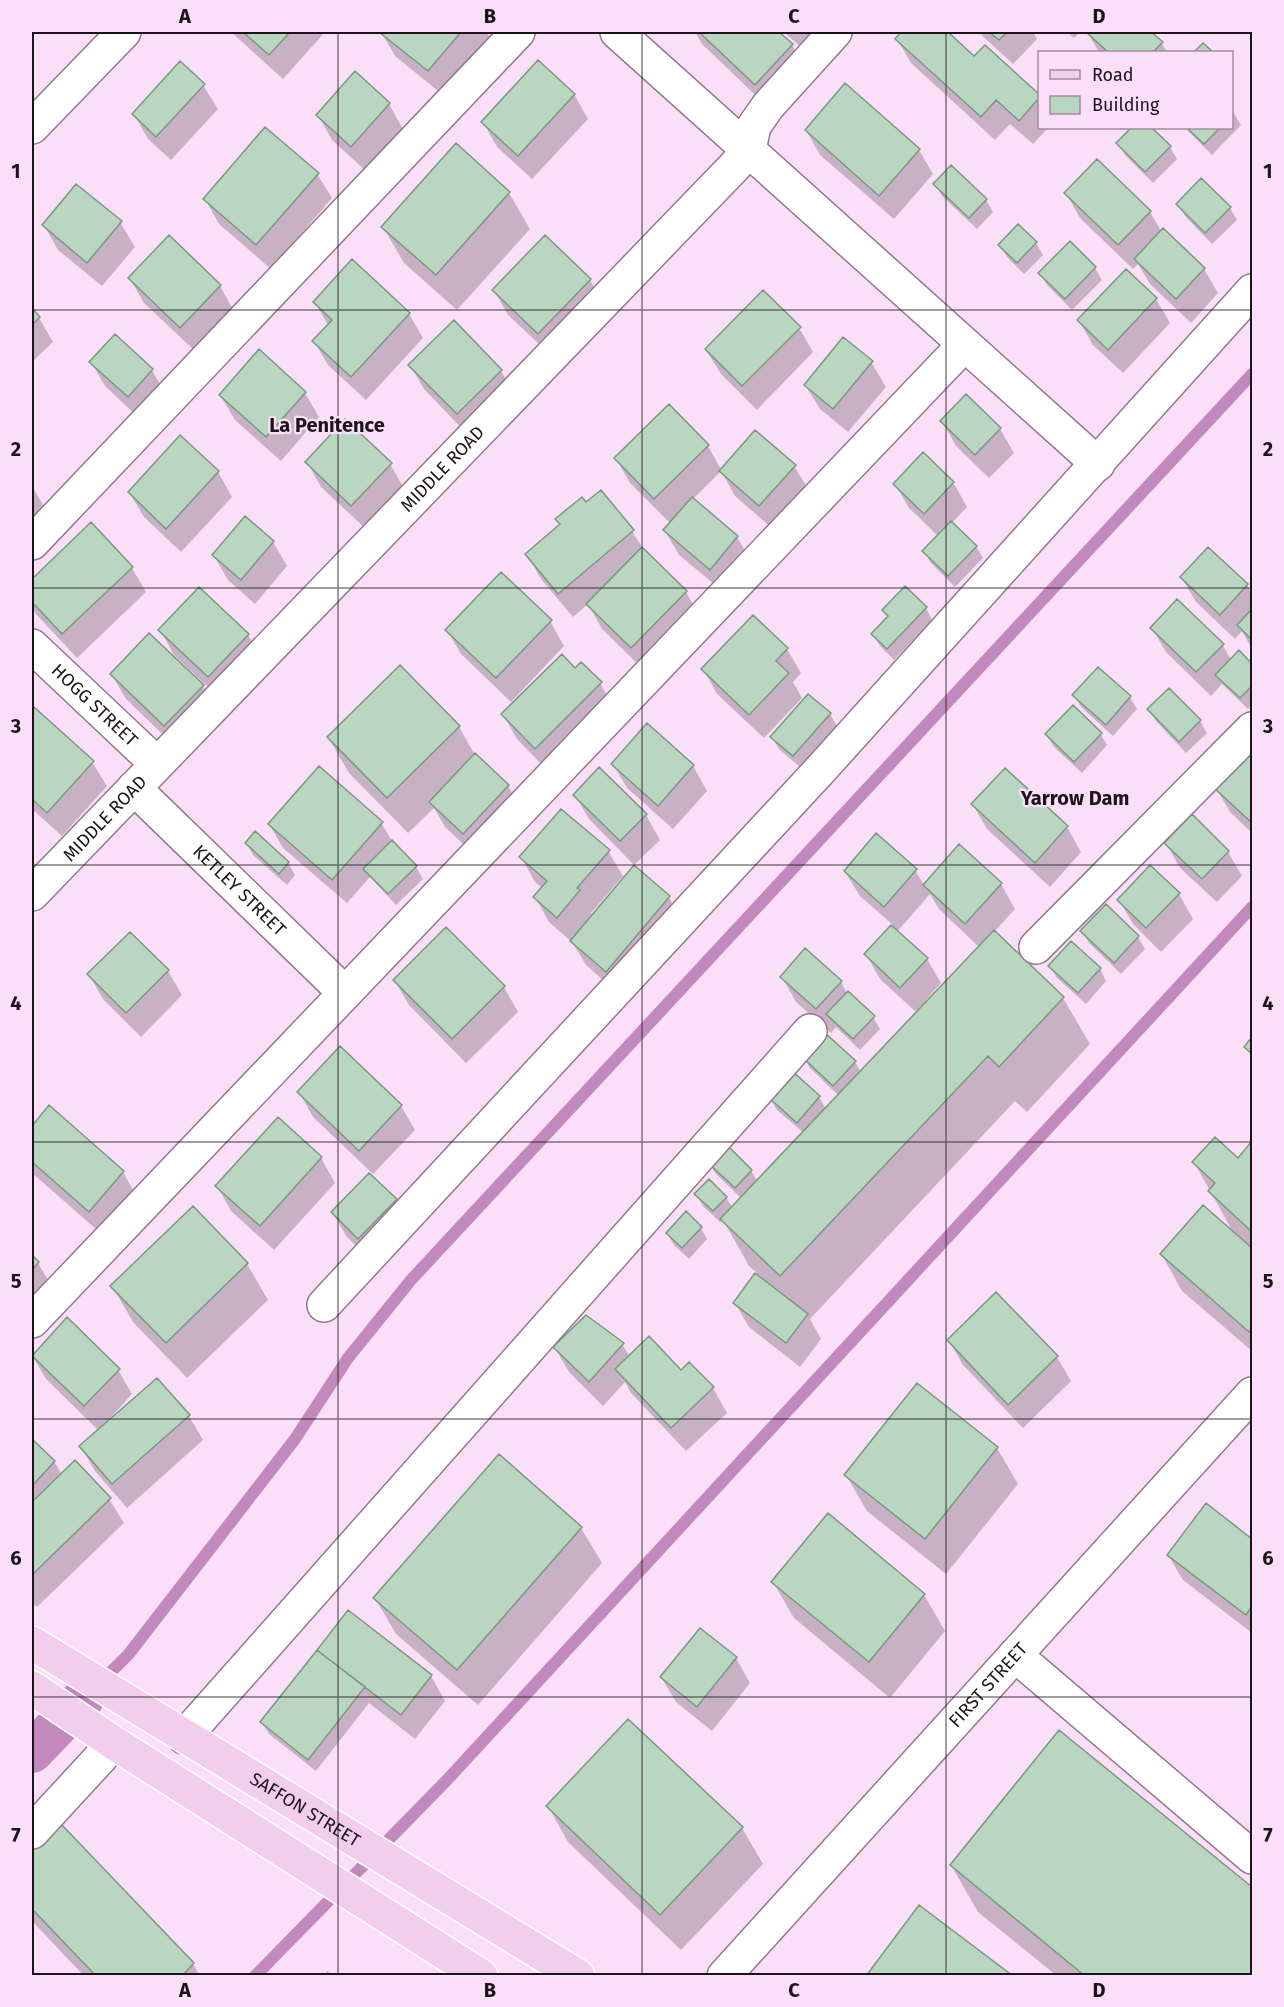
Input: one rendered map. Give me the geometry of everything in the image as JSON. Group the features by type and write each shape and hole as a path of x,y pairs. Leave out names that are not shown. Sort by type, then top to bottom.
{"main road":[{"name":"SAFFON STREET","path":"39,1648 578,1976"},
{"path":"32,1688 469,1972"}],"street":[{"path":"32,127 124,32"},
{"path":"32,543 518,32"},
{"path":"617,32 1098,464"},
{"name":"MIDDLE ROAD","path":"32,894 748,150 754,126 768,106 836,32"},
{"path":"324,1305 751,846 1252,291"},
{"path":"32,1321 964,345"},
{"name":"HOGG STREET","path":"32,645 157,764"},
{"path":"1036,947 1252,729"},
{"name":"KETLEY STREET","path":"134,788 345,993"},
{"path":"184,1737 810,1030"},
{"name":"FIRST STREET","path":"723,1976 1252,1394"},
{"path":"1014,1655 1252,1857"},
{"path":"32,1832 114,1743"}],"building":[{"path":"243,32 290,32 269,55"},
{"path":"379,32 461,32 428,71"},
{"path":"699,32 779,32 793,44 755,85"},
{"path":"901,32 948,32 974,56 985,45 1038,93 1038,99 1019,121 996,100 981,117 895,39"},
{"path":"989,32 1007,32 999,40"},
{"path":"1086,32 1151,32 1163,42 1154,51 1107,51"},
{"path":"1203,43 1212,51 1195,51"},
{"path":"538,60 575,94 518,156 481,122"},
{"path":"180,61 205,84 156,137 132,114"},
{"path":"355,71 390,103 351,147 316,115"},
{"path":"845,83 920,149 879,196 805,130"},
{"path":"265,127 319,173 256,245 203,199"},
{"path":"1130,129 1153,129 1171,146 1145,172 1116,143"},
{"path":"1188,129 1219,129 1204,144"},
{"path":"456,143 510,192 436,275 381,227"},
{"path":"1097,159 1151,211 1118,245 1064,193"},
{"path":"951,165 987,199 969,218 933,184"},
{"path":"1201,178 1231,207 1205,233 1176,204"},
{"path":"76,184 122,221 87,263 42,225"},
{"path":"1018,224 1037,242 1017,263 998,245"},
{"path":"1163,228 1205,268 1176,299 1134,259"},
{"path":"169,235 221,285 180,328 128,278"},
{"path":"545,235 591,279 538,334 492,290"},
{"path":"1070,241 1096,267 1065,299 1038,273"},
{"path":"352,259 410,313 351,377 312,341 332,320 313,302"},
{"path":"1126,269 1157,298 1108,350 1077,320"},
{"path":"763,290 801,327 742,386 705,349"},
{"path":"32,308 40,317 32,325"},
{"path":"454,320 502,370 457,414 408,365"},
{"path":"115,334 153,369 128,397 89,362"},
{"path":"843,337 873,361 833,409 804,385"},
{"path":"259,349 306,392 266,437 219,395"},
{"path":"966,394 1001,428 975,455 940,421"},
{"path":"669,404 709,445 654,499 614,458"},
{"path":"345,419 392,463 351,506 305,462"},
{"path":"755,430 796,465 759,506 719,471"},
{"path":"180,435 219,471 166,529 128,492"},
{"path":"923,452 954,482 924,514 893,484"},
{"path":"601,490 634,530 558,594 525,554 560,524 555,519 582,497 586,502"},
{"path":"692,497 738,536 710,570 663,530"},
{"path":"245,516 274,541 241,580 212,555"},
{"path":"951,521 977,546 948,576 922,551"},
{"path":"91,522 133,567 62,634 32,602 32,579"},
{"path":"642,547 687,591 631,648 586,604"},
{"path":"1208,547 1248,584 1220,615 1180,577"},
{"path":"501,572 552,620 496,678 445,630"},
{"path":"905,586 927,607 887,649 871,634 888,616 882,610"},
{"path":"199,587 249,634 208,677 158,630"},
{"path":"1177,599 1224,644 1196,672 1150,628"},
{"path":"1252,609 1252,640 1237,625"},
{"path":"753,615 788,648 776,661 789,673 749,715 701,669"},
{"path":"149,633 204,685 164,726 110,674"},
{"path":"1239,650 1252,664 1252,686 1240,698 1215,675"},
{"path":"562,654 575,668 581,662 602,682 535,749 501,714"},
{"path":"400,665 460,726 387,798 327,737"},
{"path":"1098,667 1131,696 1106,725 1072,695"},
{"path":"1169,688 1201,720 1179,742 1147,709"},
{"path":"808,694 831,713 793,756 770,737"},
{"path":"1073,705 1102,733 1074,762 1045,734"},
{"path":"34,707 94,761 47,813 32,799 32,711"},
{"path":"647,723 694,765 658,806 611,764"},
{"path":"1247,751 1252,756 1251,822 1214,788"},
{"path":"475,753 509,785 463,834 429,802"},
{"path":"319,766 383,822 332,880 268,824"},
{"path":"599,767 647,814 620,841 573,795"},
{"path":"1005,768 1068,826 1035,863 971,804"},
{"path":"561,809 610,850 577,888 580,890 557,918 533,897 547,881 519,857"},
{"path":"1192,814 1229,851 1202,879 1164,843"},
{"path":"255,831 289,862 279,874 245,843"},
{"path":"876,833 917,869 884,907 844,871"},
{"path":"392,840 417,866 388,894 363,869"},
{"path":"959,844 1002,883 965,924 923,885"},
{"path":"634,865 670,896 606,972 570,941"},
{"path":"1150,865 1180,893 1146,928 1117,900"},
{"path":"1106,904 1139,936 1114,963 1080,931"},
{"path":"891,925 928,958 900,988 864,954"},
{"path":"446,927 505,986 452,1039 393,980"},
{"path":"994,930 1064,997 999,1067 988,1056 780,1276 720,1219"},
{"path":"130,932 169,970 126,1013 87,974"},
{"path":"1071,941 1101,968 1078,993 1048,966"},
{"path":"805,948 842,981 816,1009 780,977"},
{"path":"848,991 875,1016 853,1039 826,1014"},
{"path":"824,1032 856,1061 833,1086 801,1056"},
{"path":"1252,1037 1252,1054 1244,1047"},
{"path":"340,1046 402,1105 359,1151 297,1092"},
{"path":"791,1070 820,1096 797,1123 768,1097"},
{"path":"49,1105 124,1171 89,1212 32,1162 32,1126"},
{"path":"278,1117 322,1157 260,1226 215,1186"},
{"path":"1215,1137 1238,1158 1252,1141 1252,1232 1208,1191 1215,1183 1192,1162"},
{"path":"725,1143 752,1170 735,1188 707,1162"},
{"path":"369,1173 397,1199 358,1239 331,1212"},
{"path":"709,1179 727,1197 713,1211 694,1194"},
{"path":"1203,1205 1252,1248 1252,1328 1249,1332 1160,1254"},
{"path":"193,1206 248,1263 166,1343 110,1286"},
{"path":"686,1211 702,1227 682,1248 666,1233"},
{"path":"32,1255 39,1262 32,1270"},
{"path":"755,1273 808,1314 786,1343 733,1303"},
{"path":"996,1292 1058,1356 1008,1405 947,1340"},
{"path":"586,1315 624,1343 589,1382 553,1347"},
{"path":"67,1317 120,1369 84,1406 32,1356"},
{"path":"649,1336 681,1370 689,1362 714,1387 671,1428 615,1369"},
{"path":"157,1378 190,1415 112,1484 79,1446"},
{"path":"917,1383 998,1447 925,1539 844,1475"},
{"path":"32,1439 55,1461 32,1486"},
{"path":"499,1454 582,1527 457,1670 373,1598"},
{"path":"75,1460 111,1498 32,1575 32,1502"},
{"path":"1206,1503 1252,1539 1252,1606 1246,1615 1167,1555"},
{"path":"828,1513 925,1594 869,1662 771,1582"},
{"path":"348,1610 432,1675 401,1715 317,1650"},
{"path":"700,1628 737,1657 697,1707 660,1677"},
{"path":"317,1650 365,1687 308,1760 260,1722"},
{"path":"628,1719 743,1827 660,1915 546,1806"},
{"path":"1059,1730 1252,1887 1252,1976 1085,1976 950,1865"},
{"path":"60,1823 194,1963 182,1976 96,1976 32,1909 32,1850"},
{"path":"919,1905 1013,1976 866,1976"}],"waterway":[{"path":"83,1699 128,1655 295,1439 348,1358 411,1280 1252,374"},
{"path":"255,1976 447,1780 1252,907"},
{"path":"32,1752 83,1699"}],"district":[{"name":"La Penitence","path":"327,425"},
{"name":"Yarrow Dam","path":"1075,798"}]}
